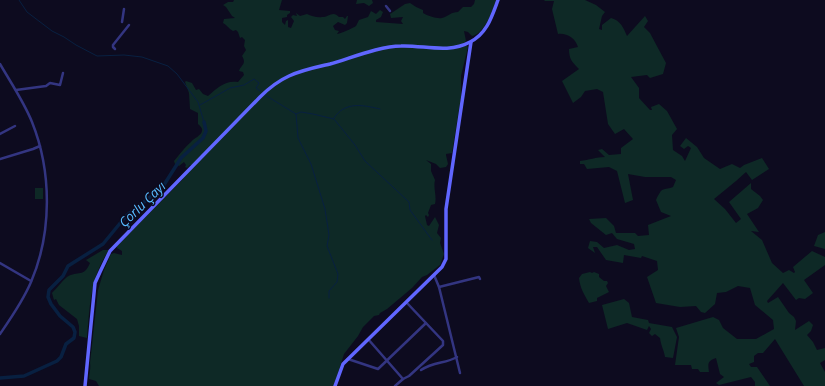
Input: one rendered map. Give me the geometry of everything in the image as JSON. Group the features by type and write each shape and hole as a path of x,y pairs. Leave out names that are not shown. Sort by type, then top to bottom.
{"street":[{"path":"85,386 95,283 110,251 273,84 291,75 383,49 401,46 445,48 458,47 471,42 485,30 498,0"},
{"path":"386,6 390,11"},
{"path":"122,22 124,9"},
{"path":"115,49 113,44 129,25"},
{"path":"335,386 343,364 442,268 446,259 446,209 471,42"},
{"path":"0,64 16,90 32,122 40,146 45,175 46,204 42,245 31,281 11,319 0,334"},
{"path":"16,90 46,86 50,83 60,85 63,73"},
{"path":"0,134 15,126"},
{"path":"0,159 40,146"},
{"path":"0,263 31,281"},
{"path":"434,275 439,287 460,373"},
{"path":"439,287 479,277 480,279"},
{"path":"395,386 409,376 443,345 443,342 406,303"},
{"path":"348,359 378,369 426,323"},
{"path":"368,339 403,379"},
{"path":"421,370 428,364 450,361 457,357"}],"green space":[{"path":"234,0 282,0 279,10 290,11 290,13 287,17 282,18 282,22 285,25 286,21 288,20 288,27 291,28 294,21 291,17 293,15 297,16 296,13 300,16 307,14 319,17 335,14 345,19 348,16 347,23 345,25 338,22 333,26 335,30 339,31 337,34 356,26 359,20 368,17 371,11 376,14 380,10 383,12 381,17 376,20 376,22 403,24 401,21 403,17 391,18 390,14 405,4 410,3 423,10 423,13 425,14 440,18 458,12 463,7 471,7 475,0 496,0 490,16 480,31 472,36 468,32 464,31 466,41 462,46 468,47 461,76 461,97 452,153 446,154 448,164 446,167 440,168 436,164 426,160 431,164 431,171 435,180 434,186 436,198 435,204 431,205 428,217 426,215 425,216 427,225 429,226 435,217 439,225 437,233 441,238 440,243 444,254 440,265 422,277 412,288 379,315 374,316 363,327 344,354 334,386 99,386 96,381 89,379 98,290 104,270 111,254 114,253 122,255 122,251 117,248 117,246 183,179 192,165 187,168 185,167 186,165 184,162 179,166 175,164 174,161 202,131 202,128 198,124 198,113 190,109 189,93 185,82 192,83 196,90 199,89 203,94 208,96 225,83 238,82 244,75 243,72 239,71 244,63 242,56 246,50 244,46 245,40 242,37 240,38 236,30 233,31 223,23 224,19 235,18 223,5 228,2 233,2"},
{"path":"357,0 372,0 373,3 369,6 364,3 356,4"},
{"path":"544,0 585,0 596,5 605,12 602,16 599,29 602,30 602,25 611,18 623,27 627,36 645,16 648,21 644,27 650,33 666,63 663,74 650,78 647,75 631,77 639,88 639,98 650,110 652,110 651,107 659,104 667,111 677,129 672,135 673,150 682,156 685,161 691,148 688,146 684,149 680,146 686,138 697,147 704,158 720,169 732,164 740,168 762,158 769,169 752,180 746,172 714,199 725,209 736,223 741,219 729,202 751,183 751,189 763,200 758,208 747,214 759,232 751,231 762,240 772,263 783,273 789,270 794,273 793,267 812,251 825,257 825,265 804,280 813,293 805,299 799,298 796,300 783,283 767,301 768,303 778,297 789,313 794,317 796,321 795,330 809,321 813,325 811,331 807,335 817,350 825,348 825,360 820,363 825,372 825,386 804,386 775,339 763,353 758,353 754,356 754,362 749,364 751,367 757,367 770,386 755,386 755,382 751,377 719,385 716,383 724,377 720,374 716,358 711,360 709,363 709,372 700,372 698,369 692,369 691,365 675,365 679,337 676,328 713,317 719,320 723,328 737,339 756,339 774,329 773,320 755,305 750,288 738,286 726,292 717,293 715,304 705,313 701,312 696,306 680,307 656,303 647,277 658,270 657,261 642,256 641,258 624,255 623,263 606,260 597,247 593,247 595,253 588,248 590,241 597,242 604,248 617,245 629,250 635,249 634,244 617,239 612,233 606,235 591,223 589,219 606,218 614,226 616,233 635,233 638,236 649,235 648,225 671,216 661,212 656,200 663,190 673,187 676,180 671,177 645,177 628,174 633,200 625,203 617,171 609,167 587,169 584,164 580,164 580,161 605,157 598,150 602,149 609,155 621,154 621,148 633,139 624,129 615,134 608,124 603,92 597,89 585,91 581,97 573,103 562,81 579,69 571,60 569,52 569,49 578,47 575,41 570,37 564,34 558,34 552,9 554,1"},
{"path":"35,188 43,188 43,199 35,199"},
{"path":"825,232 825,249 814,246 818,235"},
{"path":"103,250 109,250 94,281 90,303 87,338 79,336 77,319 59,305 56,299 54,300 52,293 67,277 85,271 90,263 86,260"},
{"path":"590,272 599,274 599,277 604,281 607,281 608,283 606,286 609,292 597,298 597,301 589,303 581,288 579,278 582,274"},
{"path":"624,299 629,303 632,317 648,320 649,323 672,327 677,337 673,358 665,357 660,338 655,334 652,336 649,333 651,329 649,326 647,330 627,323 608,329 602,305"}],"waterway":[{"path":"19,0 27,12 52,31 97,56 124,55 142,57 168,66 177,74 198,102 204,122"},
{"path":"200,105 230,88 244,85 254,79 259,83 256,88 260,91"},
{"path":"265,95 296,114 298,138 311,164 325,209 329,235 327,246 338,274 337,282 329,291 329,298"},
{"path":"334,118 343,109 349,107 367,106 380,109"},
{"path":"296,114 301,112 334,119 355,145 365,161 409,202 410,210 432,240"},
{"name":"Çorlu Çayı","path":"0,378 24,376 57,361 61,357 66,344 74,338 75,332 73,327 60,316 51,304 48,297 49,290 63,276 68,266 103,244 126,216 162,188 181,158 203,138 206,131 204,122"}]}
